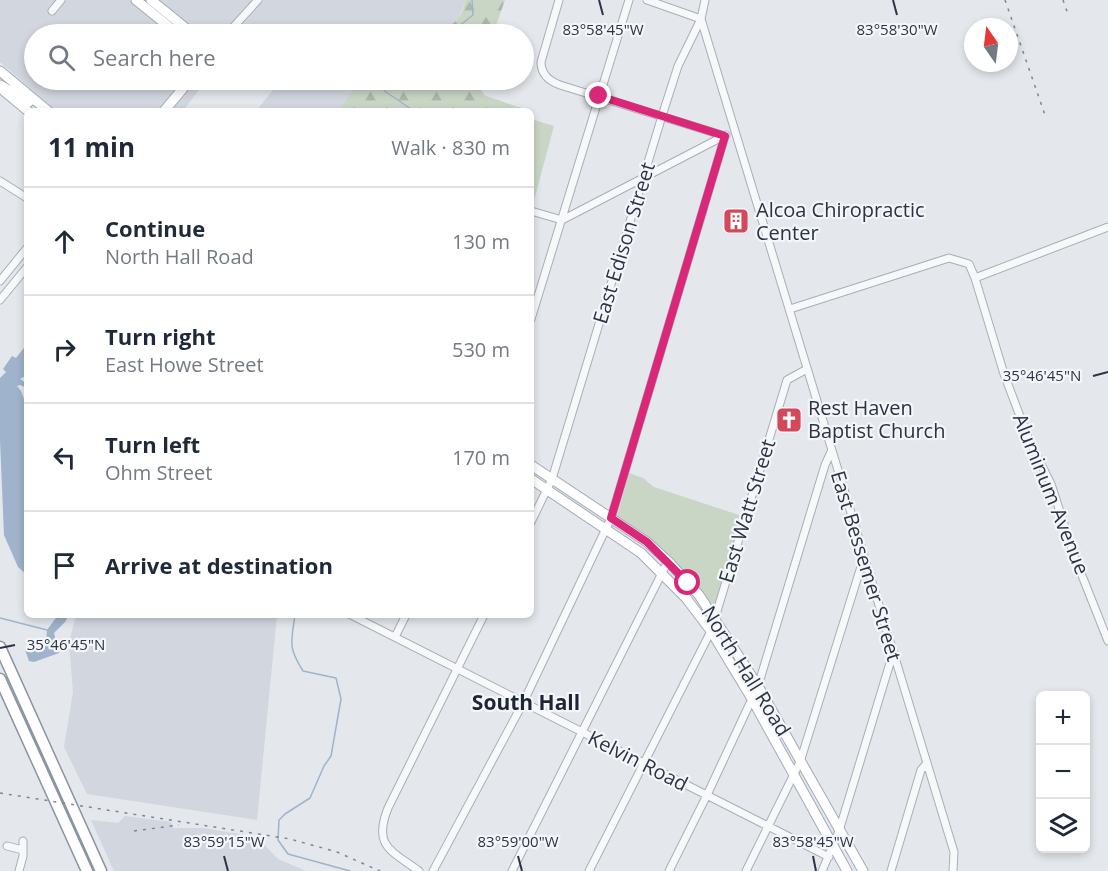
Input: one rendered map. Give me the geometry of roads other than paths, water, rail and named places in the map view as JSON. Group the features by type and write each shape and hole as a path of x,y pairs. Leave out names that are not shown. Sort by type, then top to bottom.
{"highway":[{"path":"0,647 101,871"},
{"path":"0,679 87,871"}],"main road":[{"path":"136,0 166,24"},
{"path":"151,0 181,24"},
{"path":"0,71 44,108"},
{"path":"0,87 24,108"},
{"path":"0,87 17,93 36,108"},
{"path":"167,108 182,90"},
{"name":"North Hall Road","path":"534,467 647,542 699,595 758,686 863,871"},
{"name":"North Hall Road","path":"534,481 641,553 686,598 711,631 753,699 847,871"}],"street":[{"path":"52,11 62,0"},
{"path":"242,17 253,0"},
{"path":"236,24 258,0"},
{"path":"559,0 542,54 541,68 544,74 554,82 725,136"},
{"path":"534,309 629,0"},
{"path":"647,0 701,19"},
{"name":"East Edison Street","path":"534,516 552,478 678,66 701,19 705,0"},
{"name":"East Bessemer Street","path":"701,19 954,852 953,871"},
{"path":"534,212 562,220 735,132"},
{"path":"433,871 523,703 611,518 725,136"},
{"path":"0,181 24,196"},
{"path":"790,309 949,258 969,264 975,278 1108,227"},
{"path":"0,281 24,253"},
{"path":"0,300 24,271"},
{"name":"Aluminum Avenue","path":"975,278 1004,374 1029,440 1051,484 1075,558 1108,641"},
{"name":"East Watt Street","path":"589,871 711,631 787,380 807,369"},
{"path":"669,871 753,699 825,465 831,452"},
{"path":"746,871 800,762 864,557"},
{"path":"512,871 668,561"},
{"name":"Kelvin Road","path":"360,618 457,670 830,857"},
{"path":"395,637 404,618"},
{"path":"419,871 389,849 381,836 382,824 483,618"},
{"path":"822,871 830,857 839,831 890,663 894,658"},
{"path":"891,871 921,770 927,763"},
{"path":"19,871 23,841"},
{"path":"7,846 23,850"}],"water":[{"path":"24,348 24,377 20,379 24,382 24,387 17,386 24,399 24,572 18,567 4,535 0,440 0,378 6,372 3,369 12,356 16,358"},
{"path":"56,618 67,618 54,633 59,653 34,662 29,661 25,650 30,643 46,642 47,630"}],"waterway":[{"path":"462,24 473,15 472,0"},
{"path":"384,90 410,108"},
{"path":"0,618 47,630"},
{"path":"294,618 292,644 298,663 303,671 336,678 341,699 331,756 310,798 279,820 278,840 288,854 350,871"}],"railway":[{"path":"1005,0 1045,115"},
{"path":"1063,0 1069,17"},
{"path":"0,793 290,839 337,852 380,871"},
{"path":"134,831 179,825"}],"place":[{"name":"Alcoa Chiropractic Center","path":"736,221"},
{"name":"Rest Haven Baptist Church","path":"789,420"}],"district":[{"name":"South Hall","path":"526,703"}]}
